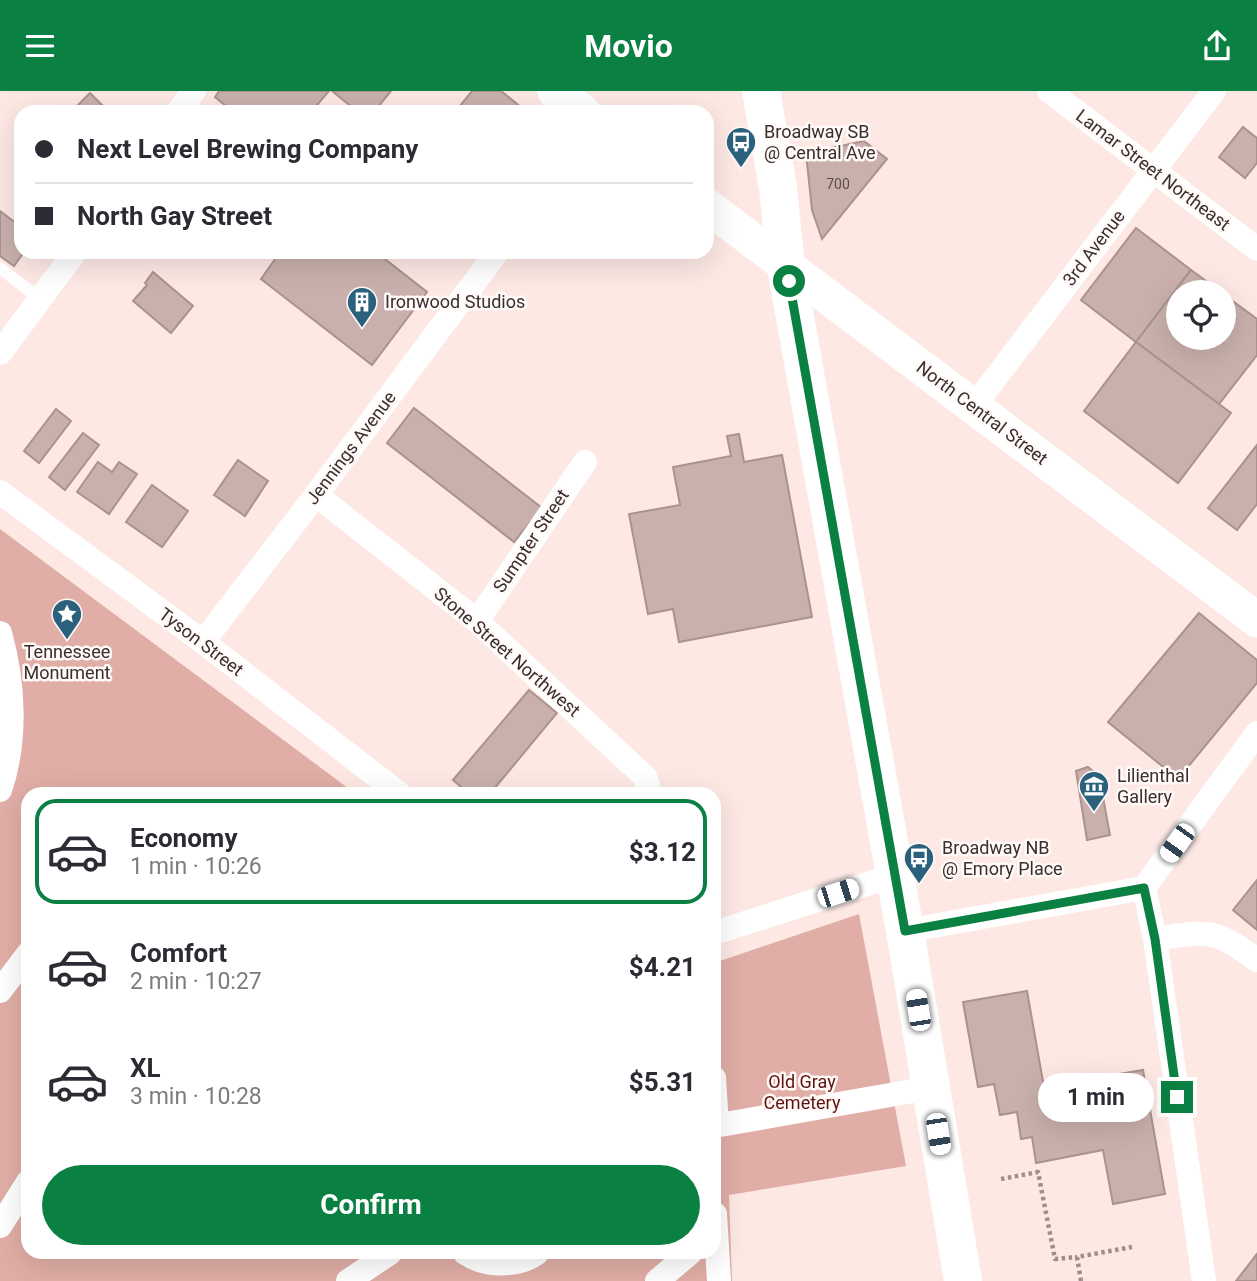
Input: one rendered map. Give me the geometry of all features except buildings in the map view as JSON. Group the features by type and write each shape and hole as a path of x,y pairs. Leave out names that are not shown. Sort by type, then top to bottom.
{"main road":[{"path":"555,91 574,105"},
{"path":"761,91 778,188 786,267 905,931 963,1281"},
{"name":"North Central Street","path":"714,211 1257,620"}],"street":[{"name":"Lamar Street Northeast","path":"1049,91 1257,249"},
{"name":"3rd Avenue","path":"974,406 1214,91"},
{"path":"0,352 70,259"},
{"name":"Jennings Avenue","path":"203,642 492,259"},
{"name":"Sumpter Street","path":"477,621 585,462"},
{"name":"Tyson Street","path":"0,492 203,642 391,787"},
{"name":"Stone Street Northwest","path":"316,495 477,621 645,777 648,787"},
{"path":"0,633 7,659 12,699 11,741 0,790"},
{"path":"905,931 1144,888 1257,733"},
{"path":"721,931 895,874"},
{"path":"1144,888 1155,939 1204,1281"},
{"path":"1155,939 1208,932 1222,936 1257,961"},
{"path":"0,991 21,963"},
{"path":"721,1127 930,1088"},
{"path":"0,1226 21,1193"},
{"path":"348,1281 381,1259"},
{"path":"478,1259 491,1263 512,1263 522,1259"},
{"path":"657,1281 683,1259"},
{"path":"718,1259 719,1281"}],"lane":[{"path":"0,268 40,299"}],"path":[{"path":"1001,1179 1038,1172 1055,1259 1132,1247"},
{"path":"1077,1257 1081,1281"}],"green space":[{"name":"Old Gray Cemetery","path":"0,529 347,787 21,787 21,1259 721,1259 721,961 859,914 906,1166 729,1195 732,1281 0,1281"}],"place":[{"name":"Broadway SB @ Central Ave","path":"741,169"},
{"name":"Ironwood Studios","path":"362,329"},
{"name":"Tennessee Monument","path":"67,641"},
{"name":"Lilienthal Gallery","path":"1094,813"},
{"name":"Broadway NB @ Emory Place","path":"919,885"}],"route":[{"path":"789,281 905,931 1144,888 1155,939 1177,1097"}]}
